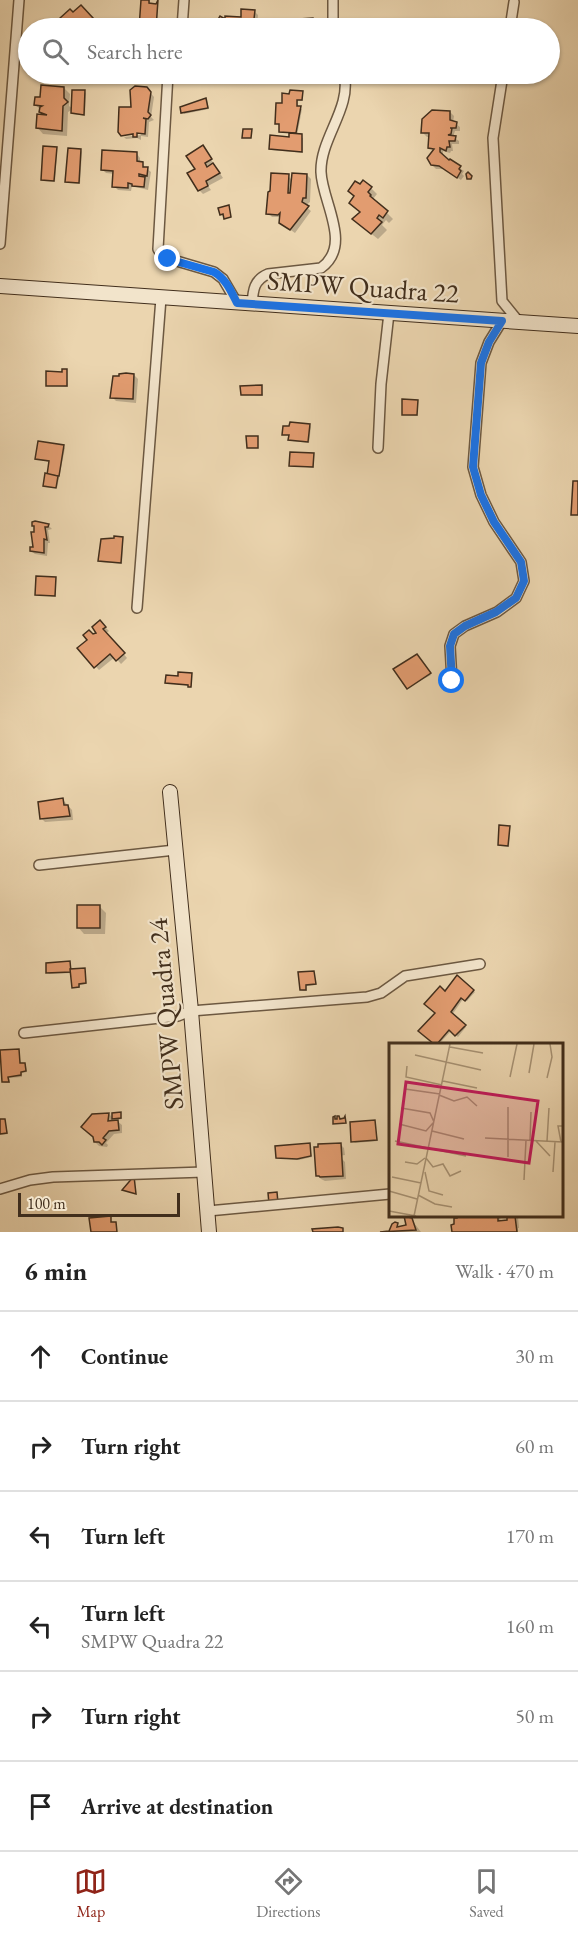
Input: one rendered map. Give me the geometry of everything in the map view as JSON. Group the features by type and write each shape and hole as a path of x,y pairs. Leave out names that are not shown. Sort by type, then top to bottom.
{"street":[{"path":"0,244 19,0"},
{"path":"183,18 184,0"},
{"path":"333,0 333,18"},
{"path":"512,18 514,2"},
{"path":"167,84 158,249 163,257 219,275 229,287 237,303"},
{"path":"252,304 256,283 262,276 314,270 327,263 332,254 335,233 322,183 321,161 343,98 345,84"},
{"path":"501,84 493,138 502,301 519,322"},
{"name":"SMPW Quadra 22","path":"0,286 578,326"},
{"path":"137,608 161,298"},
{"path":"378,448 381,384 389,313"},
{"path":"452,681 450,646 454,634 465,626 496,612 516,598 524,581 521,562 494,522 481,495 473,467 481,363 489,342 502,321"},
{"name":"SMPW Quadra 24","path":"170,792 209,1232"},
{"path":"39,864 175,850"},
{"path":"24,1033 178,1016 191,1011 366,997 381,993 405,976 480,964"},
{"path":"0,1189 30,1180 52,1177 204,1172"},
{"path":"207,1211 389,1194"}],"building":[{"path":"141,0 149,0 149,3 156,4 158,0 157,18 140,18"},
{"path":"81,5 93,18 60,18 70,9 73,12"},
{"path":"241,9 255,10 254,18 225,18 225,16 241,17"},
{"path":"41,85 64,87 64,98 68,102 63,106 62,131 36,128 37,114 47,115 39,112 42,106 34,105 35,97 40,97"},
{"path":"135,86 147,87 151,92 148,112 151,115 148,119 143,118 146,119 145,134 137,133 137,137 133,137 133,134 121,136 118,132 119,107 131,107 130,90"},
{"path":"72,90 85,90 84,115 71,113"},
{"path":"290,90 303,91 302,100 297,100 297,106 301,106 296,133 279,132 279,124 275,124 276,103 282,103 282,93 289,94"},
{"path":"206,98 208,108 181,113 180,107"},
{"path":"432,110 450,111 450,120 457,122 456,128 452,128 451,134 448,135 456,136 455,141 449,141 450,147 447,147 446,151 440,148 440,152 461,166 457,178 439,166 431,165 427,158 434,149 428,148 429,133 421,133 422,119"},
{"path":"243,129 252,129 251,138 242,138"},
{"path":"289,133 302,134 302,152 269,149 270,135 289,137"},
{"path":"203,145 212,159 205,163 207,167 213,163 220,173 206,181 208,186 198,191 187,173 195,169 186,156"},
{"path":"43,146 57,147 54,181 41,180"},
{"path":"68,148 81,149 79,183 65,182"},
{"path":"102,150 137,152 137,161 143,162 143,167 148,167 147,176 139,174 145,177 144,187 132,186 128,183 128,188 112,187 113,171 101,170"},
{"path":"468,172 472,176 471,179 467,179"},
{"path":"271,173 289,174 288,193 290,193 292,173 307,174 306,198 303,198 302,202 309,206 290,230 279,223 280,213 278,215 266,214"},
{"path":"363,180 372,187 368,192 370,196 388,211 383,218 379,215 377,218 382,222 371,234 352,219 360,212 349,203 354,196 348,191 355,181 360,184"},
{"path":"229,205 231,217 224,219 218,208"},
{"path":"62,369 67,369 67,386 46,386 46,371 62,372"},
{"path":"134,374 133,399 110,398 113,376"},
{"path":"262,385 262,395 241,395 240,386"},
{"path":"402,399 418,400 417,415 402,415"},
{"path":"290,422 310,424 308,442 288,440 289,435 282,435 283,426 289,426"},
{"path":"246,436 258,436 258,448 247,448"},
{"path":"38,441 64,445 59,476 47,475 49,461 35,459"},
{"path":"290,452 314,453 313,467 289,466"},
{"path":"45,473 58,476 56,488 43,486"},
{"path":"573,481 578,481 578,515 571,515"},
{"path":"32,522 49,524 45,527 47,540 44,539 44,553 30,551 30,547 33,547 31,532 34,532 34,526"},
{"path":"114,536 123,537 121,563 98,561 101,539 114,538"},
{"path":"36,576 56,577 55,596 35,595"},
{"path":"100,620 106,627 103,629 125,653 116,661 110,654 94,668 77,648 87,640 83,635 89,630 93,634 96,633 92,627"},
{"path":"417,654 431,673 407,689 393,669"},
{"path":"178,672 192,673 191,687 165,683 166,675 178,676"},
{"path":"63,798 64,805 68,805 70,816 40,819 38,802"},
{"path":"499,825 510,826 508,846 498,845"},
{"path":"77,905 100,905 100,928 77,928"},
{"path":"70,961 71,972 46,973 46,963"},
{"path":"85,968 86,983 72,988 70,969"},
{"path":"314,971 316,984 306,985 306,990 300,990 298,972"},
{"path":"457,975 474,990 465,1001 461,998 451,1012 466,1025 455,1036 449,1030 438,1043 433,1043 418,1031 435,1013 424,1004 440,986 445,991"},
{"path":"19,1049 20,1063 25,1063 26,1071 21,1072 21,1075 8,1077 9,1082 2,1082 0,1050"},
{"path":"121,1112 121,1118 112,1119 112,1113"},
{"path":"109,1113 108,1121 118,1120 119,1130 109,1131 103,1138 106,1140 102,1145 94,1142 93,1137 81,1127 92,1114"},
{"path":"335,1116 335,1119 339,1116 340,1119 345,1116 346,1123 333,1124"},
{"path":"0,1119 5,1119 7,1133 0,1134"},
{"path":"375,1120 377,1140 351,1142 350,1122"},
{"path":"310,1143 311,1156 297,1159 276,1158 275,1146"},
{"path":"341,1143 343,1176 316,1176 314,1147 318,1147 318,1144"},
{"path":"134,1176 136,1194 122,1190"},
{"path":"277,1192 278,1203 269,1204 268,1193"},
{"path":"111,1216 111,1222 116,1222 117,1232 91,1232 89,1218"},
{"path":"404,1217 412,1218 416,1230 380,1232 389,1231 395,1222 398,1223 397,1227 406,1225"},
{"path":"498,1217 498,1221 507,1220 507,1217 515,1217 517,1232 452,1232 451,1225 454,1224 454,1218"},
{"path":"343,1228 343,1232 313,1232 312,1229"}],"route":[{"path":"168,259 219,275 229,287 237,303 502,321 484,352 481,363 473,467 481,495 494,522 521,562 524,581 516,598 496,612 465,626 454,634 450,646 452,681"}]}
